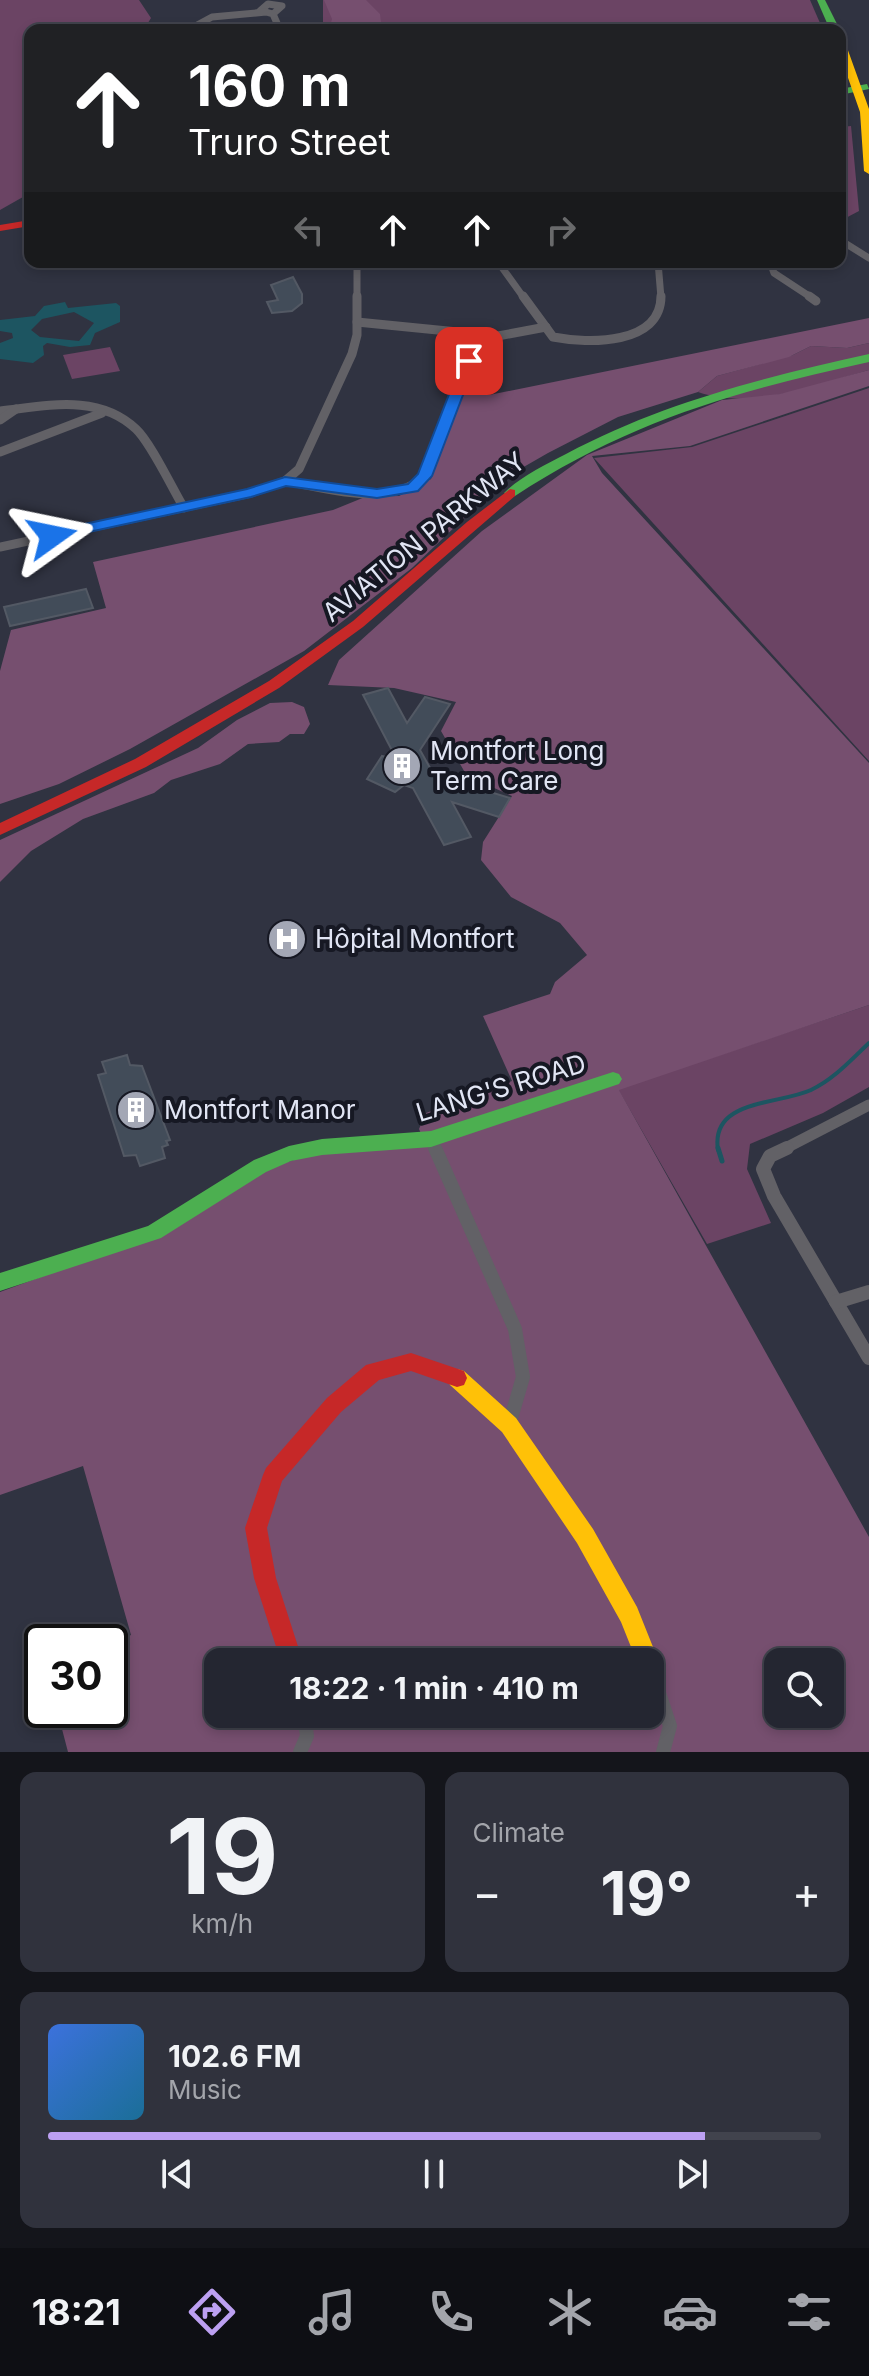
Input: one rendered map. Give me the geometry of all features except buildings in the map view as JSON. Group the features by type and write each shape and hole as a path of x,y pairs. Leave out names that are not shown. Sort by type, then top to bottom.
{"main road":[{"path":"821,0 832,24"},
{"path":"846,54 863,88 869,171"},
{"path":"0,228 24,224"},
{"name":"AVIATION PARKWAY","path":"0,829 186,737 290,673 364,618 506,497 575,451 635,423 688,404 869,358"},
{"name":"AVIATION PARKWAY","path":"0,822 77,792"},
{"name":"LANG'S ROAD","path":"0,1282 154,1232 260,1166 289,1154 322,1147 431,1139 613,1079"},
{"path":"288,1648 265,1578 256,1528 273,1475 299,1442 373,1372 411,1362 453,1375 509,1425 585,1536 629,1615 642,1648"}],"street":[{"path":"199,24 212,17 260,12 273,14 281,9 281,5 268,4 260,12"},
{"path":"273,14 277,24"},
{"path":"846,244 869,258"},
{"path":"0,547 251,493 285,481 299,469 352,354 357,322 357,268"},
{"path":"502,268 553,337 573,342 654,325 660,315 658,268"},
{"path":"772,268 774,273 816,301"},
{"path":"357,322 479,336 498,336 546,327"},
{"path":"285,481 393,493 413,488 425,476 479,336"},
{"path":"0,411 81,403 94,405 102,413 136,429 184,508"},
{"path":"0,420 17,409"},
{"path":"0,452 102,413"},
{"path":"869,1105 829,1129 770,1156 763,1169 774,1196 869,1358"},
{"path":"431,1139 515,1329 523,1377 509,1425"},
{"path":"836,1302 869,1292"},
{"path":"663,1752 670,1726 664,1708"},
{"path":"300,1752 307,1736 306,1728"}],"shaded area":[{"path":"0,0 139,0 151,18 147,24 24,24 24,196 0,210"},
{"path":"323,0 810,0 820,24 323,24"},
{"path":"324,0 366,0 380,14 381,24 331,24 332,19"},
{"path":"846,126 851,126 859,211 846,218"},
{"path":"869,318 869,343 847,348 811,346 789,357 717,376 698,392 618,417 548,453 508,476 412,568 304,651 130,749 59,784 0,804 0,671 11,630 106,608 93,562 333,510 365,497 399,496 431,479 463,392 489,395"},
{"path":"869,343 869,370 784,394 762,397 740,399 698,392 717,376 793,355 811,346 847,348"},
{"path":"110,347 120,371 72,379 63,355"},
{"path":"869,370 869,386 690,446 592,456 602,473 869,763 869,1005 619,1090 869,1537 869,1752 68,1752 62,1728 128,1728 128,1636 131,1635 83,1466 0,1495 0,1292 179,1226 256,1172 322,1151 425,1143 419,1129 426,1113 512,1081 483,1016 550,994 555,982 587,955 560,923 511,897 481,860 483,842 512,796 467,776 441,731 456,702 394,688 328,685 339,660 482,531 587,455 722,400 780,394"},
{"path":"869,388 869,761 594,458 692,447"},
{"path":"292,702 304,707 310,724 304,734 290,734 279,742 248,744 220,764 171,780 154,793 83,819 31,851 0,882 0,840 198,748 237,720 270,703"},
{"path":"869,1005 869,1087 823,1113 750,1144 747,1169 771,1223 707,1244 618,1089"}],"water":[{"path":"65,302 68,308 116,303 120,306 120,322 95,333 90,345 70,347 47,343 43,346 44,355 33,363 0,359 0,343 13,338 12,333 0,331 0,320 35,316 44,306","holes":["74,312 94,323 79,341 40,337 31,330 42,319"]}],"waterway":[{"path":"718,1148 718,1133 725,1121 735,1113 819,1086 869,1043"},
{"path":"718,1148 722,1161"}],"traffic: fast":[{"path":"821,0 832,24"},
{"path":"846,91 867,87"},
{"path":"510,493 551,466 594,444 682,407 775,380 869,358"},
{"path":"0,1282 154,1232 260,1166 289,1154 322,1147 431,1139 613,1079"}],"traffic: slow":[{"path":"846,59 865,112 869,171"},
{"path":"457,1378 509,1425 585,1536 629,1615 642,1648"}],"traffic: jam":[{"path":"0,228 24,224"},
{"path":"0,829 140,763 274,685 358,624 510,493"},
{"path":"288,1648 265,1578 256,1528 273,1475 334,1405 373,1372 411,1362 457,1378"}],"place":[{"name":"Montfort Long Term Care","path":"402,766"},
{"name":"Hôpital Montfort","path":"287,939"},
{"name":"Montfort Manor","path":"136,1110"}],"route":[{"path":"52,536 251,493 285,481 377,494 413,488 425,476 469,361"}]}
